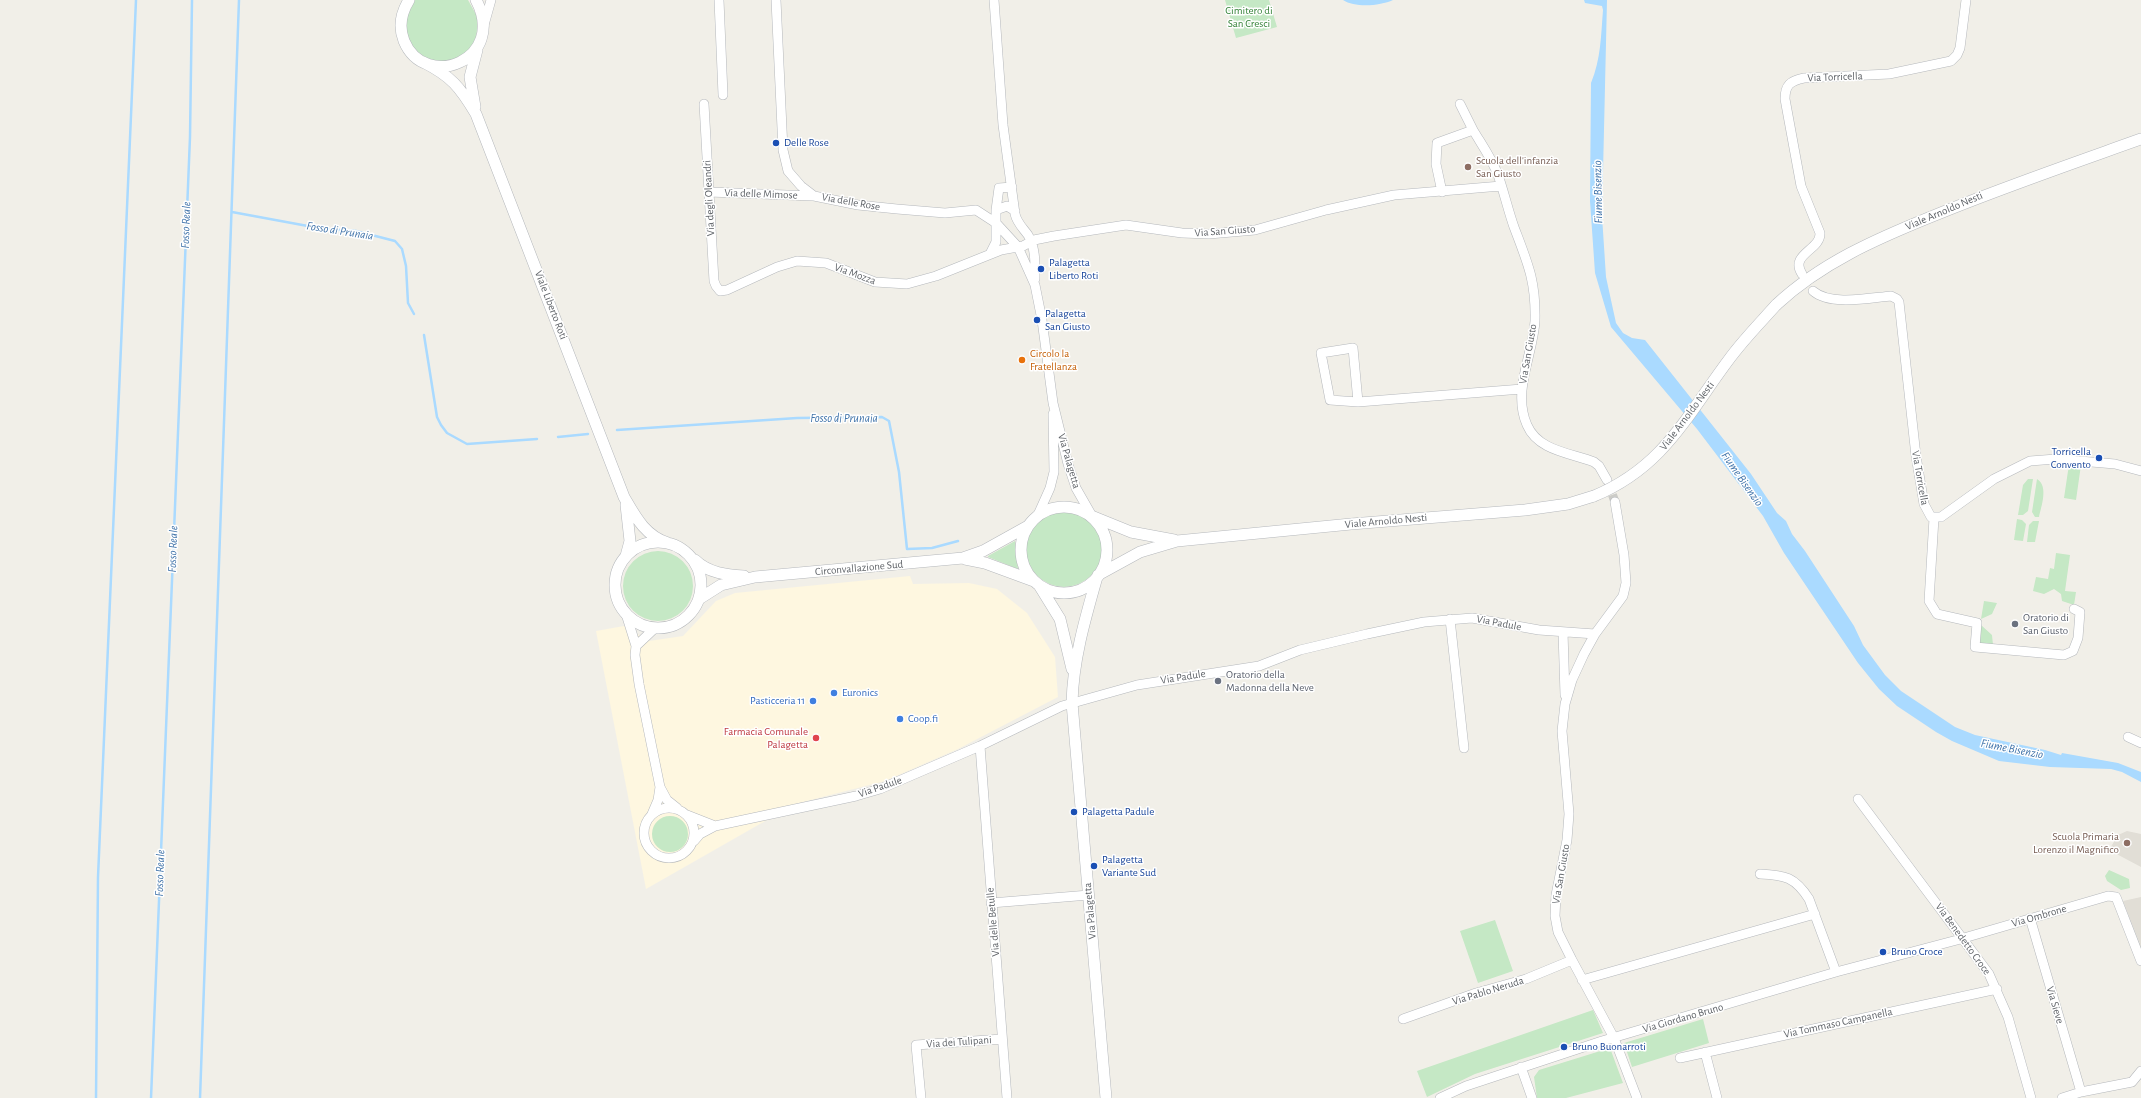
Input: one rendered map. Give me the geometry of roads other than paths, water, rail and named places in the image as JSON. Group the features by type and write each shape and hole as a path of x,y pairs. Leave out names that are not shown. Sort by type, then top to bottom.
{"street":[{"path":"476,0 482,10 483,31"},
{"path":"483,31 491,0"},
{"path":"719,0 724,95"},
{"name":"Via delle Rose","path":"776,0 785,161 792,177 814,196 858,205 897,210 945,213 975,210 996,223"},
{"path":"994,0 1003,125 1014,211 1016,219 1031,242"},
{"name":"Via Torricella","path":"1802,274 1799,267 1800,257 1816,244 1819,240 1820,233 1801,186 1785,99 1786,87 1792,81 1804,78 1890,74 1951,61 1958,55 1960,48 1962,21 1966,0"},
{"name":"Viale Liberto Roti","path":"407,3 401,20 401,34 407,48 423,62 444,73 456,83 476,114 624,497 644,528 659,539 668,542"},
{"name":"Viale Liberto Roti","path":"423,62 440,67 452,66 465,60 479,46 483,31"},
{"name":"Viale Liberto Roti","path":"476,114 470,77 475,54 483,31"},
{"name":"Via degli Oleandri","path":"704,104 714,280 720,291"},
{"name":"Via San Giusto","path":"1460,104 1473,130 1491,160 1533,280 1533,341 1524,374 1522,389 1524,416 1531,432 1552,449 1594,462 1599,466 1607,480"},
{"path":"1442,192 1436,164 1436,143 1473,130"},
{"name":"Viale Arnoldo Nesti","path":"1098,576 1140,552 1177,541 1351,524 1525,510 1568,504 1594,496 1629,478 1661,452 1675,436 1738,347 1776,306 1827,265 1868,244 1996,190 2141,139"},
{"name":"Via San Giusto","path":"1018,247 1028,245 1031,242 1048,237 1126,225 1182,233 1209,234 1255,230 1326,210 1394,195 1500,186"},
{"path":"990,254 996,242 996,210 999,188 1012,187"},
{"name":"Via delle Mimose","path":"709,192 814,196"},
{"path":"996,210 1007,206 1014,211"},
{"path":"996,223 1018,247"},
{"name":"Via Palagetta","path":"1031,242 1034,252 1034,285"},
{"name":"Via Palagetta","path":"1018,247 1034,285 1042,320 1053,403 1054,472 1050,488 1037,517"},
{"name":"Via Mozza","path":"720,291 727,290 777,267 797,261 826,264 871,281 901,285 923,280 1008,248 1018,247"},
{"name":"Via Torricella","path":"1813,291 1818,295 1830,299 1891,296 1899,302 1916,456 1924,504 1928,514 1934,518 1944,515 1994,479 2030,461 2056,460 2115,464 2141,471"},
{"path":"1358,402 1353,348 1321,353 1330,400 1358,402 1522,389"},
{"name":"Via Palagetta","path":"1053,403 1074,484 1092,516 1104,533 1108,549 1084,623 1073,677 1072,704 1106,1098"},
{"name":"Viale Liberto Roti","path":"624,497 630,538 626,556"},
{"name":"Via San Giusto","path":"1565,704 1572,680 1595,634 1623,596 1626,583 1624,555 1615,502"},
{"name":"Via Palagetta","path":"1073,677 1065,633 1060,619 1026,569 1021,555 1023,535 1028,526 1037,517 1052,509 1065,507 1081,510 1092,516"},
{"name":"Viale Arnoldo Nesti","path":"1092,516 1131,532 1177,541"},
{"path":"1934,518 1929,601 1936,614 1977,623 1975,647 2064,655 2073,651 2078,638 2080,612 2074,609"},
{"name":"Circonvallazione Sud","path":"699,599 722,586 755,577 963,558 989,548 1028,526"},
{"path":"660,787 668,800 684,812 694,828 693,842 689,849 676,857 669,858 655,854 649,849 644,835 647,820 652,814 658,800 660,787 636,668 636,646 626,614 619,603 615,584 619,566 626,556 645,544 668,542"},
{"name":"Circonvallazione Sud","path":"668,542 684,550 702,566 714,571 755,577"},
{"name":"Circonvallazione Sud","path":"626,614 637,623 655,628 665,628 682,621 692,611 701,592 701,576 691,557"},
{"name":"Circonvallazione Sud","path":"963,558 985,563 1036,582"},
{"path":"1036,582 1053,591 1069,592 1084,587 1098,576"},
{"path":"1450,618 1464,748"},
{"name":"Via Padule","path":"693,842 700,834 715,826 880,789 980,746 1054,709 1137,685 1178,677 1247,669 1272,662 1300,650 1367,634 1450,618 1472,618 1511,626 1595,634"},
{"path":"636,646 655,628"},
{"name":"Via San Giusto","path":"1563,632 1565,704 1562,731 1569,814 1567,840 1556,895 1554,916 1558,932 1582,980 1614,1038 1637,1098"},
{"path":"2128,737 2141,743"},
{"name":"Via delle Betulle","path":"980,746 1007,1098"},
{"name":"Via Benedetto Croce","path":"1858,799 1979,958 1997,989 2008,1017 2031,1098"},
{"path":"652,814 665,808 684,812 715,826"},
{"path":"1760,874 1782,875 1795,881 1810,899 1836,972"},
{"path":"991,902 1089,895"},
{"name":"Via Ombrone","path":"1963,938 2108,896 2116,897 2141,961"},
{"path":"1582,980 1815,914"},
{"name":"Via Sieve","path":"2030,918 2081,1092"},
{"name":"Via Giordano Bruno","path":"1440,1098 1466,1086 1521,1067 1614,1038 1836,972 1963,938"},
{"name":"Via Pablo Neruda","path":"1403,1019 1476,994 1526,980 1572,960"},
{"name":"Via Tommaso Campanella","path":"1680,1058 1997,989"},
{"name":"Via dei Tulipani","path":"921,1098 916,1045 1002,1039"},
{"path":"1705,1052 1717,1098"},
{"path":"1521,1067 1532,1098"},
{"path":"2062,1098 2081,1092 2097,1094 2132,1082 2140,1076"}],"water":[{"path":"1343,0 1393,0 1375,5 1361,5 1348,3"},
{"name":"Fiume Bisenzio","path":"1584,0 1607,0 1602,216 1606,277 1616,323 1623,333 1632,338 1645,340 1751,474 1777,513 1786,521 1792,534 1805,551 1854,626 1863,645 1885,675 1901,691 1955,727 1975,735 2045,750 2061,755 2062,753 2118,763 2141,772 2141,782 2122,772 2111,769 2050,767 1999,761 1952,741 1897,706 1879,689 1858,663 1784,553 1763,516 1697,429 1611,327 1595,273 1590,201 1591,83 1599,56 1603,10 1602,6 1585,3"}],"waterway":[{"path":"96,1098 98,877 136,0"},
{"name":"Fosso Reale","path":"151,1098 190,137 192,0"},
{"path":"200,1098 239,0"},
{"name":"Fosso di Prunaia","path":"232,212 324,229 356,231 395,241 402,249 406,266 408,303 414,314"},
{"name":"Fosso di Prunaia","path":"424,335 437,417 447,433 467,444 537,439"},
{"name":"Fosso di Prunaia","path":"617,430 797,418 882,417 889,421 899,472 907,549 932,548 958,541"},
{"name":"Fosso di Prunaia","path":"558,437 588,434"}],"tunnel":[{"path":"1608,482 1615,502"}],"place":[{"name":"Delle Rose","path":"776,143"},
{"name":"Scuola dell'infanzia San Giusto","path":"1468,167"},
{"name":"Palagetta Liberto Roti","path":"1041,269"},
{"name":"Palagetta San Giusto","path":"1037,320"},
{"name":"Circolo la Fratellanza","path":"1022,360"},
{"name":"Torricella Convento","path":"2099,458"},
{"name":"Oratorio di San Giusto","path":"2015,624"},
{"name":"Oratorio della Madonna della Neve","path":"1218,681"},
{"name":"Euronics","path":"834,693"},
{"name":"Pasticceria 11","path":"813,701"},
{"name":"Coop.fi","path":"900,719"},
{"name":"Farmacia Comunale Palagetta","path":"816,738"},
{"name":"Palagetta Padule","path":"1074,812"},
{"name":"Scuola Primaria Lorenzo il Magnifico","path":"2127,843"},
{"name":"Palagetta Variante Sud","path":"1094,866"},
{"name":"Bruno Croce","path":"1883,952"},
{"name":"Bruno Buonarroti","path":"1564,1047"}],"park label":[{"name":"Cimitero di San Cresci","path":"1249,17"}]}
